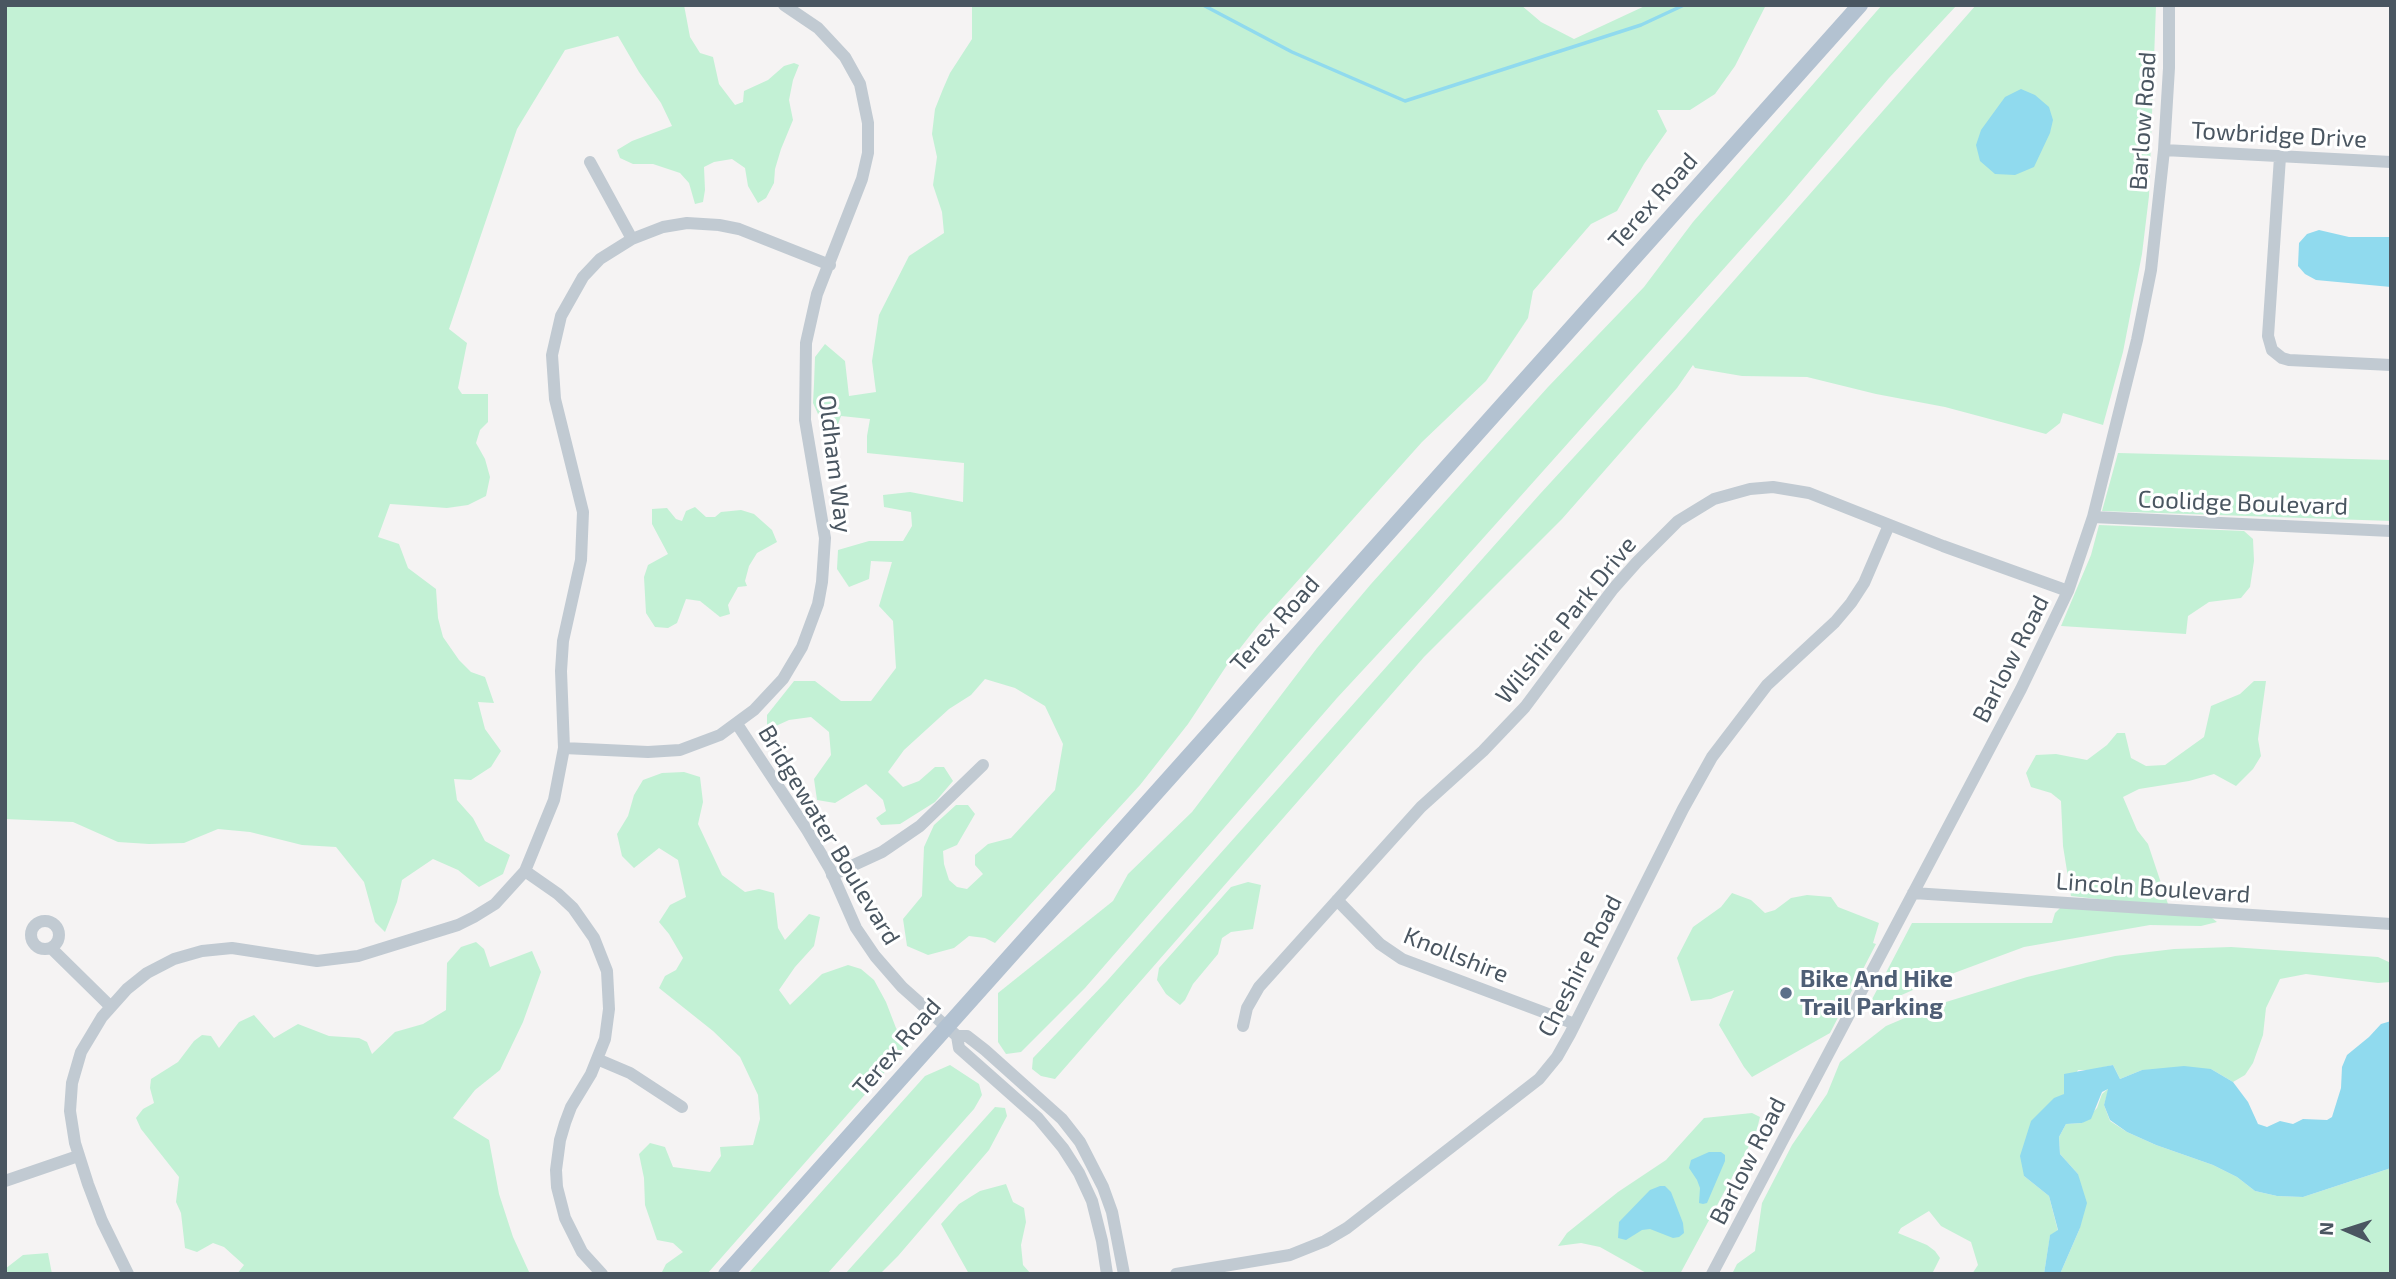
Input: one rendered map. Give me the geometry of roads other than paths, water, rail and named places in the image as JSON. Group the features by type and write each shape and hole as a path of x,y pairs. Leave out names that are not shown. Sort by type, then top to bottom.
{"main road":[{"name":"Terex Road","path":"726,1274 951,1031 1860,5"}],"street":[{"name":"Oldham Way","path":"564,748 648,752 680,750 701,744 737,724 769,695 792,664 811,626 822,582 825,538 807,437 803,397 809,330 817,294 862,179 868,153 867,112 860,84 845,57 818,28 784,5"},
{"name":"Barlow Road","path":"1713,1274 2027,677 2068,591 2093,517 2146,300 2164,150 2169,68 2169,5"},
{"name":"Towbridge Drive","path":"2164,150 2391,162"},
{"path":"2280,157 2268,336 2272,350 2289,360 2391,365"},
{"path":"590,162 632,239"},
{"path":"128,1274 102,1221 78,1156 70,1111 72,1083 88,1038 111,1007 137,980 188,954 232,948 301,960 338,960 358,956 458,925 495,904 526,871 554,800 564,748 561,671 563,641 581,560 583,512 555,399 552,355 561,316 575,289 600,259 648,231 675,224 719,225 739,229 830,265"},
{"name":"Wilshire Park Drive","path":"1243,1026 1247,1008 1259,987 1421,807 1483,751 1525,706 1613,589 1667,531 1695,509 1736,492 1773,487 1809,493 2068,591"},
{"name":"Coolidge Boulevard","path":"2093,517 2391,531"},
{"name":"Cheshire Road","path":"1176,1274 1290,1255 1325,1241 1347,1227 1539,1079 1557,1056 1575,1024 1712,757 1774,678 1835,622 1851,603 1864,583 1889,525"},
{"name":"Bridgewater Boulevard","path":"737,724 785,795 832,875 856,928 875,956 902,987 951,1031"},
{"path":"832,875 882,852 920,826 983,765"},
{"path":"526,871 573,908 601,953 607,971 610,1009 605,1039 565,1123 556,1170 557,1187 565,1218 582,1252 602,1274"},
{"name":"Lincoln Boulevard","path":"1913,893 2391,924"},
{"name":"Knollshire","path":"1337,900 1380,944 1402,959 1575,1024"},
{"path":"51,948 111,1007"},
{"path":"951,1031 967,1036 1049,1106 1080,1142 1112,1212 1124,1274"},
{"path":"951,1031 959,1048 1038,1118 1079,1173 1092,1201 1107,1274"},
{"path":"597,1059 630,1073 682,1107"},
{"path":"1038,1118 1049,1106"},
{"path":"5,1181 78,1156"},
{"path":"1079,1173 1093,1166"}],"water":[{"path":"2021,89 2035,95 2049,107 2053,120 2050,133 2034,167 2015,175 1995,174 1980,161 1976,145 1981,130 2005,97"},
{"path":"2319,230 2349,237 2391,237 2391,287 2316,280 2305,274 2298,266 2299,243 2307,234"},
{"path":"2391,1021 2391,1168 2303,1197 2277,1196 2255,1191 2237,1177 2213,1165 2127,1132 2110,1120 2104,1105 2108,1089 2102,1092 2091,1119 2082,1123 2066,1124 2059,1137 2060,1154 2078,1174 2087,1203 2080,1228 2060,1274 2044,1274 2050,1235 2058,1230 2049,1196 2024,1176 2020,1156 2031,1121 2054,1098 2064,1094 2064,1074 2113,1065 2120,1079 2142,1070 2184,1066 2211,1069 2233,1082 2248,1102 2258,1124 2267,1127 2280,1121 2293,1124 2303,1119 2327,1120 2332,1117 2341,1088 2342,1067 2347,1055 2381,1024"},
{"path":"1709,1152 1721,1152 1725,1155 1725,1161 1707,1203 1703,1204 1699,1203 1700,1188 1689,1168 1691,1160"},
{"path":"1665,1186 1671,1192 1684,1233 1673,1238 1650,1229 1642,1230 1626,1240 1618,1238 1619,1222 1650,1190"}],"waterway":[{"path":"1203,5 1292,52 1405,101 1641,25 1684,5"}],"place":[{"name":"Bike And Hike Trail Parking","path":"1786,993"}]}
